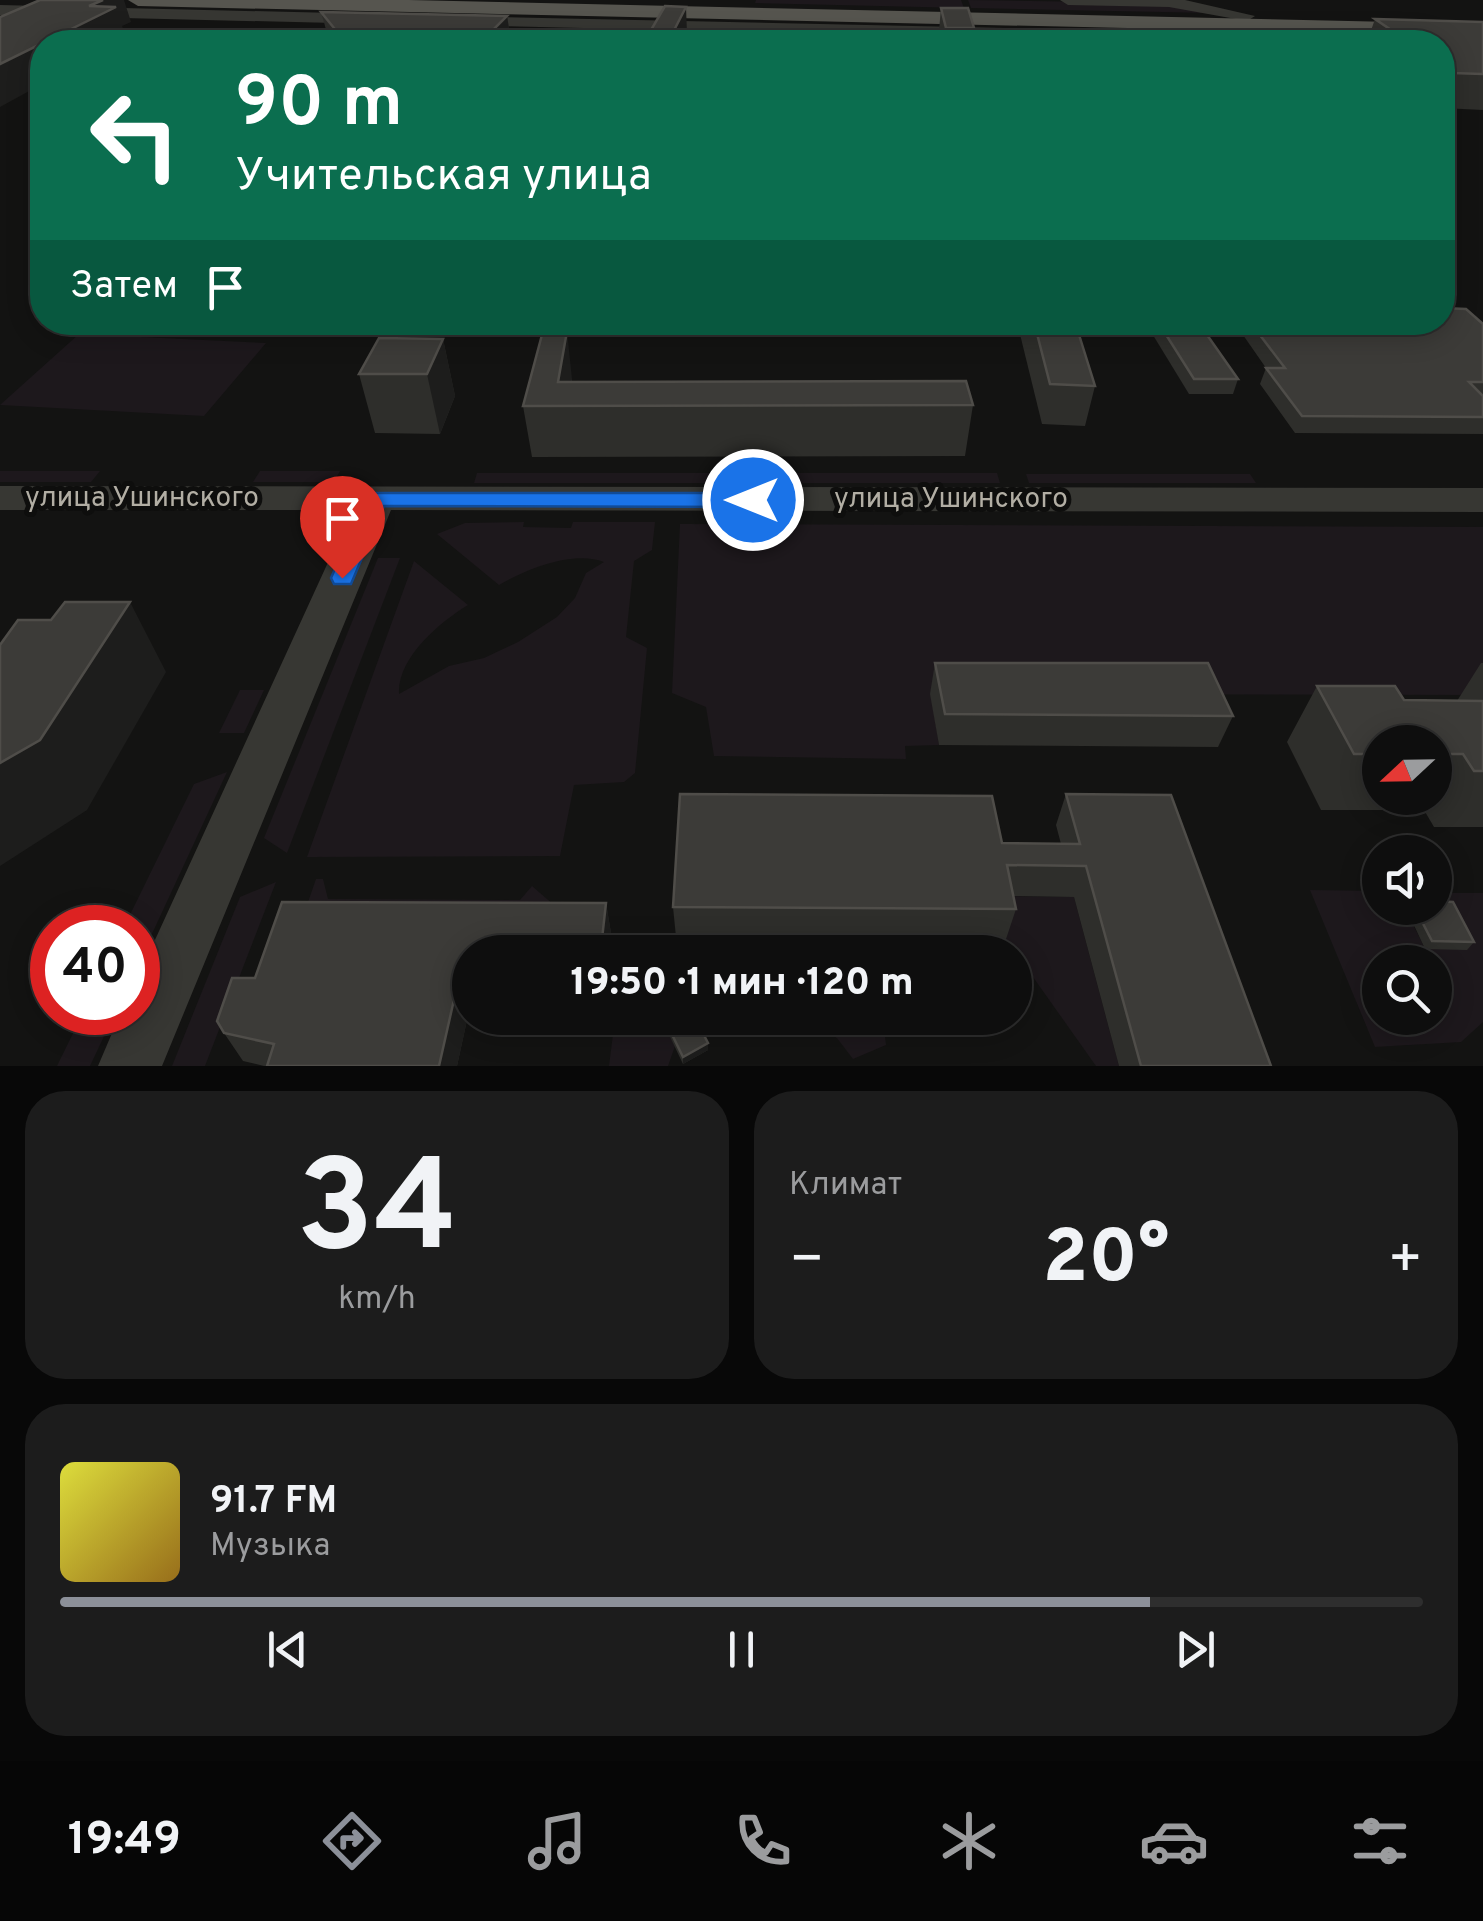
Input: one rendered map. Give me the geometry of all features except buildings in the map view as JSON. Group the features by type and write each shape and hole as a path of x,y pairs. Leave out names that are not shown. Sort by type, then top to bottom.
{"main road":[{"path":"138,0 1474,24"},
{"path":"455,0 1256,20"}],"street":[{"path":"1068,0 1169,2 1256,20"},
{"path":"0,10 851,30"},
{"path":"1220,30 1256,20"},
{"name":"улица Ушинского","path":"0,498 1483,500"},
{"path":"130,1066 376,500"}],"shaded area":[{"path":"961,0 964,8 755,3"},
{"path":"968,0 1156,3 1209,13 971,8"},
{"path":"78,335 266,343 204,416 0,405"},
{"path":"0,471 100,471 91,482 0,482"},
{"path":"260,471 340,471 334,482 253,482"},
{"path":"477,473 997,473 1000,483 474,483"},
{"path":"1026,474 1250,474 1256,483 1029,483"},
{"path":"524,522 523,527 571,528 573,522 655,522 652,550 634,561 626,637 647,648 635,773 624,782 574,785 560,856 307,857 414,561 468,605 422,642 405,667 399,694 449,666 484,658 518,642 557,617 575,598 586,573 604,562 565,560 499,585 437,534 465,523"},
{"path":"680,524 1483,527 1483,695 931,694 939,745 905,746 906,759 714,756 706,707 672,693"},
{"path":"378,558 400,558 287,853 264,838"},
{"path":"240,690 264,690 244,733 219,733"},
{"path":"227,772 160,917 160,905 135,905 194,784"},
{"path":"316,879 323,879 328,899 520,900 532,886 555,906 299,928"},
{"path":"276,882 205,1066 172,1066 240,897"},
{"path":"1310,890 1362,891 1362,925 1413,925 1423,945 1362,945 1362,1016"},
{"path":"1452,893 1483,893 1483,1022 1461,1042 1375,1047 1370,1035 1452,1035 1452,945 1427,945 1438,925 1452,925"},
{"path":"998,896 1074,897 1119,1066 1096,1066 1032,976 1032,935 1005,935"},
{"path":"72,1035 105,1035 90,1066 57,1066"},
{"path":"613,1035 670,1035 675,1046 668,1066 609,1066"},
{"path":"832,1035 885,1035 886,1045 853,1059"}],"route":[{"path":"342,578 376,500 753,500"}]}
